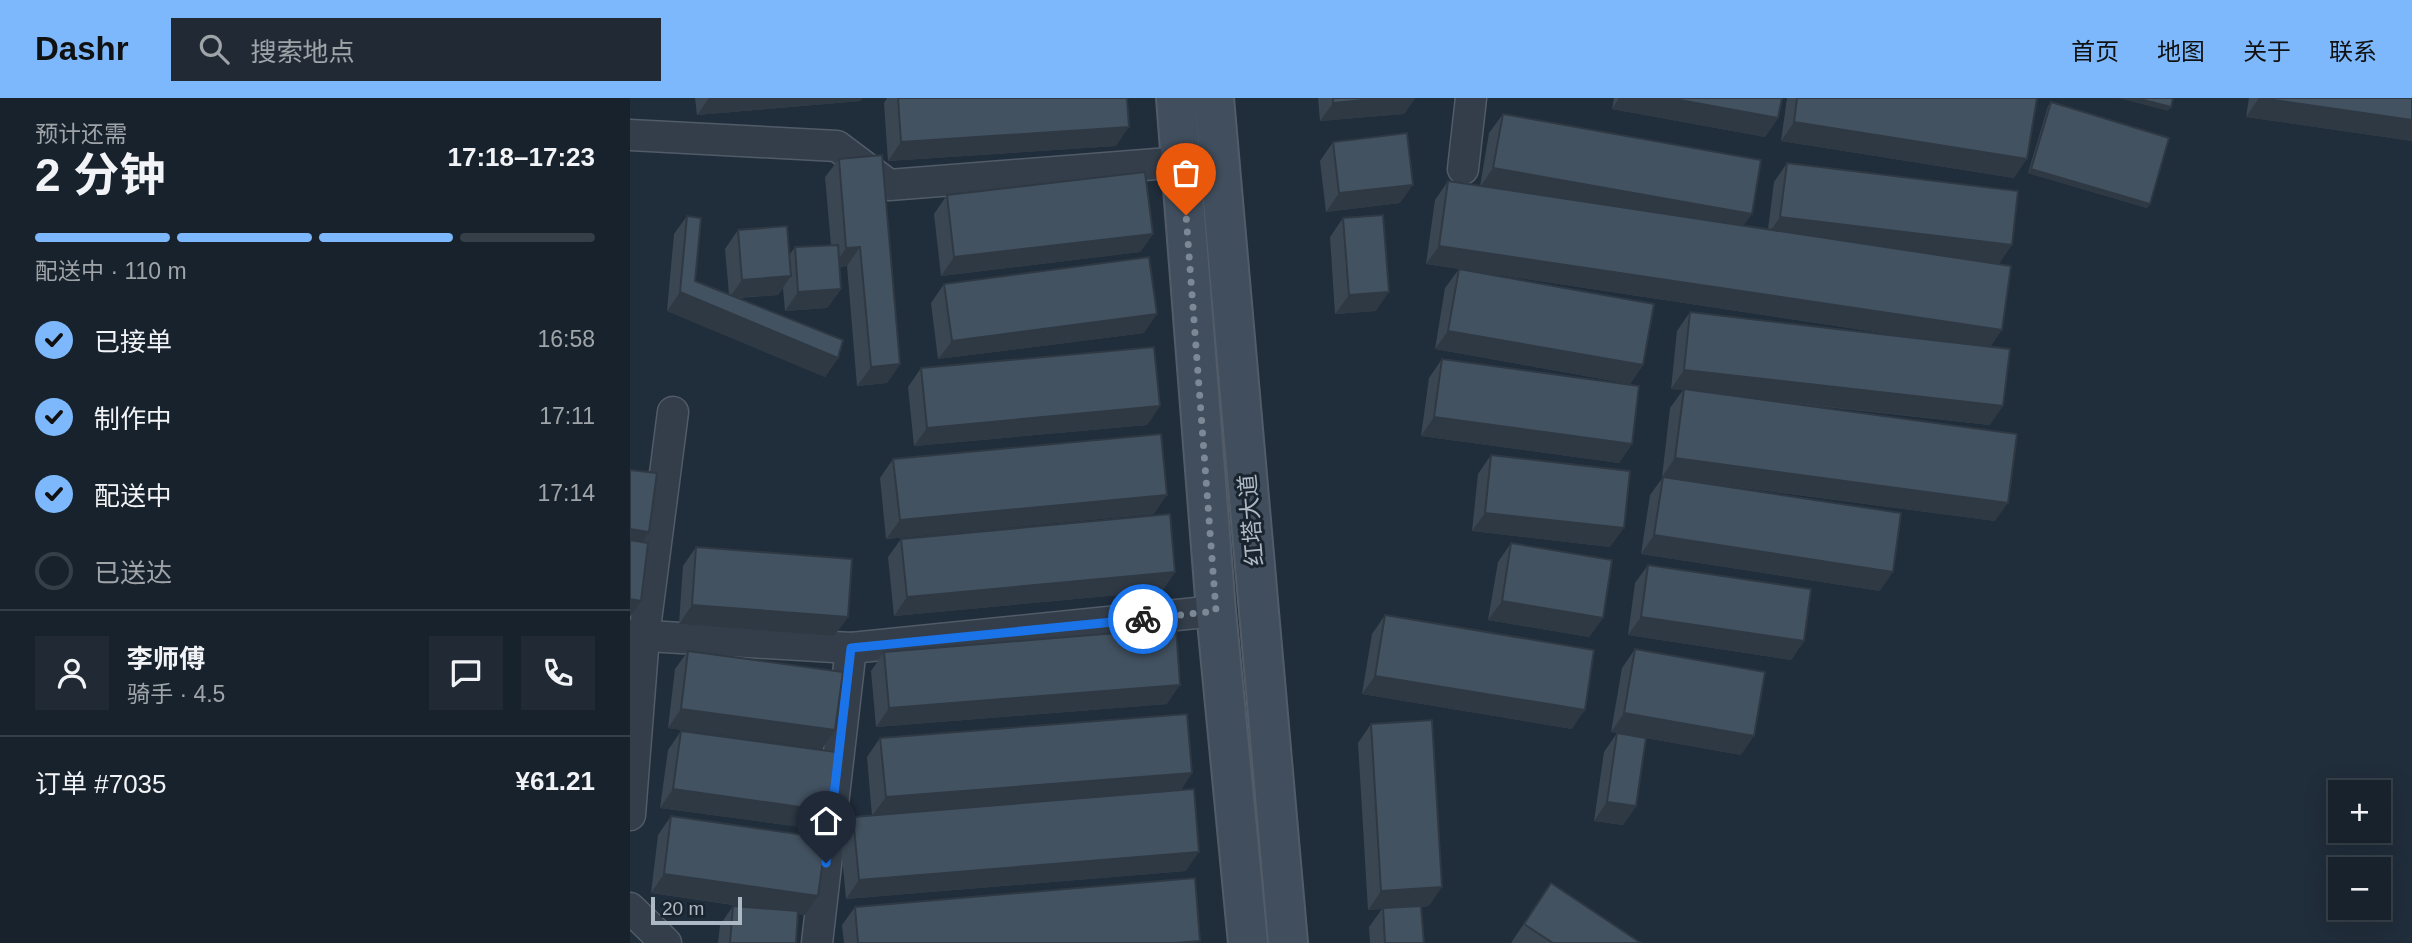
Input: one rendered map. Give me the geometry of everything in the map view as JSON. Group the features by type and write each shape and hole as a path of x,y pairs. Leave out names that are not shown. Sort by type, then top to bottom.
{"main road":[{"name":"红塔大道","path":"1176,98 1216,611 1248,943"},
{"name":"红塔大道","path":"1214,98 1288,943"}],"street":[{"path":"1463,169 1471,98"},
{"path":"630,135 837,146 888,185 1182,162"},
{"path":"630,815 637,636 673,412"},
{"path":"637,636 851,648 1216,611"},
{"path":"817,943 851,648"},
{"path":"630,908 666,943"}],"building":[{"path":"898,98 1127,98 1129,127 901,142"},
{"path":"1333,98 1383,98 1333,103"},
{"path":"1669,98 1782,98 1778,118"},
{"path":"1797,98 2037,98 2027,159 1794,122"},
{"path":"2136,98 2173,98 2171,107"},
{"path":"2260,98 2412,98 2412,120"},
{"path":"2051,102 2169,138 2150,204 2031,169"},
{"path":"1503,114 1761,160 1752,214 1493,168"},
{"path":"1407,133 1413,185 1339,193 1333,142"},
{"path":"882,155 900,364 871,367 860,247 846,248 839,159"},
{"path":"1787,163 2018,191 2012,245 1780,217"},
{"path":"1145,172 1153,234 954,257 947,195"},
{"path":"1448,181 2011,266 2002,330 1439,246"},
{"path":"1383,215 1389,292 1349,295 1343,218"},
{"path":"687,216 701,218 695,281 843,340 838,358 680,292"},
{"path":"787,226 791,276 742,280 738,230"},
{"path":"838,245 841,289 798,292 795,247"},
{"path":"1149,257 1157,314 952,341 944,284"},
{"path":"1459,269 1654,304 1643,365 1448,331"},
{"path":"1690,312 2010,349 2003,406 1684,370"},
{"path":"1154,347 1160,406 927,428 921,368"},
{"path":"1442,359 1639,386 1632,444 1434,417"},
{"path":"1684,389 2017,434 2008,503 1675,458"},
{"path":"1161,434 1167,495 900,520 893,459"},
{"path":"1491,455 1630,471 1624,528 1485,513"},
{"path":"630,470 657,473 649,532 630,529"},
{"path":"1663,477 1901,513 1893,572 1654,535"},
{"path":"1170,514 1175,572 907,597 901,539"},
{"path":"630,540 648,543 641,601 630,599"},
{"path":"1511,543 1612,560 1603,618 1502,601"},
{"path":"696,547 852,559 848,617 692,605"},
{"path":"1648,565 1811,589 1804,641 1641,617"},
{"path":"1385,615 1594,650 1585,710 1375,676"},
{"path":"1176,628 1180,685 889,708 884,652"},
{"path":"1635,649 1765,672 1754,736 1624,713"},
{"path":"688,651 843,672 835,730 681,709"},
{"path":"1187,714 1192,773 886,797 880,738"},
{"path":"1432,720 1442,887 1381,891 1371,724"},
{"path":"681,731 836,752 828,811 673,789"},
{"path":"1617,733 1646,738 1636,806 1607,802"},
{"path":"1194,789 1199,852 859,880 853,817"},
{"path":"671,816 826,838 818,896 664,874"},
{"path":"1195,878 1200,941 858,943 855,907"},
{"path":"1551,883 1641,943 1553,943 1524,924"},
{"path":"733,906 798,911 796,943 730,943"},
{"path":"1421,906 1424,943 1385,943 1383,908"}],"way so far":[{"path":"1143,619 1216,611 1186,215"}],"route":[{"path":"826,863 851,648 1143,619"}]}
